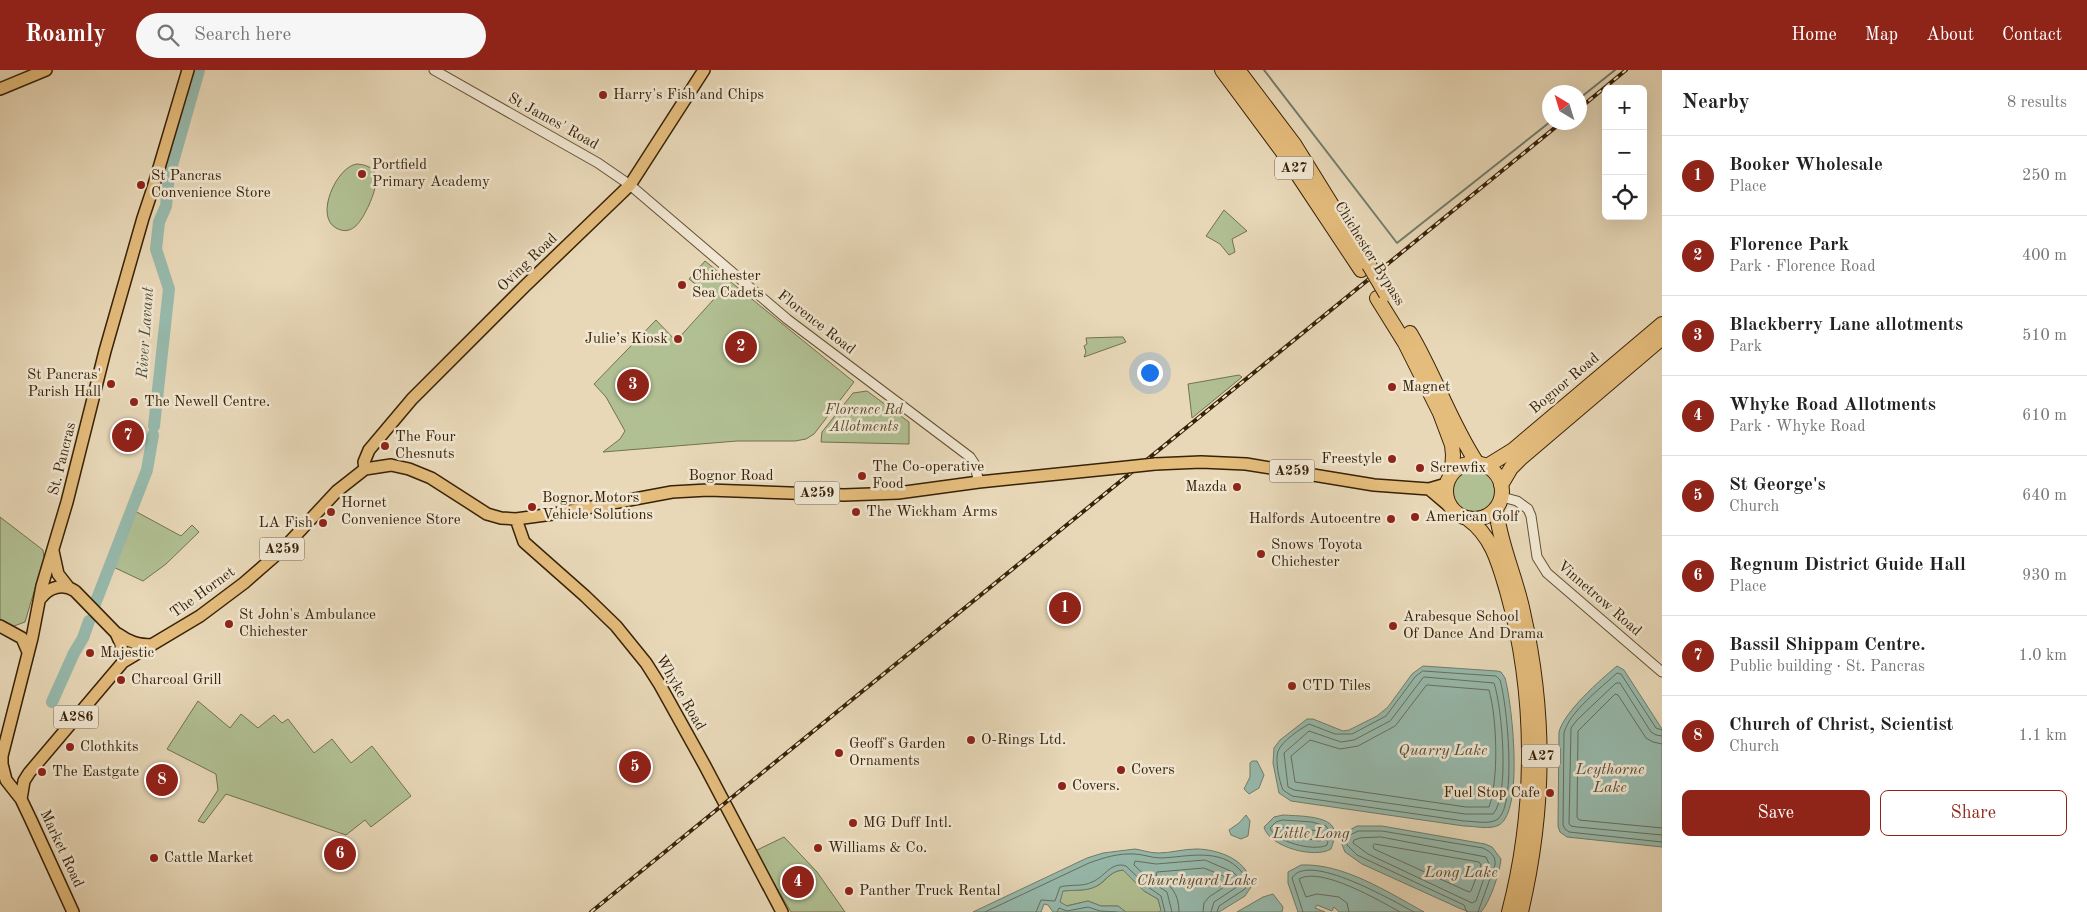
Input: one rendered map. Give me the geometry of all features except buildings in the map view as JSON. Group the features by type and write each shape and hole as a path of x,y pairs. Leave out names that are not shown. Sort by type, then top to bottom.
{"highway":[{"name":"Chichester Bypass","path":"1222,70 1365,268"},
{"name":"Chichester Bypass","path":"1238,70 1294,144 1365,268 1430,371 1462,440 1482,465"},
{"name":"Chichester Bypass","path":"1382,296 1440,413 1452,445 1454,455 1449,479"},
{"name":"Bognor Road","path":"1482,465 1513,450 1662,324"},
{"name":"Bognor Road","path":"1500,497 1511,468 1520,459 1662,338"},
{"path":"1463,465 1482,465 1496,474 1500,497 1483,518 1468,519 1457,514 1449,506 1445,491 1449,479 1463,465"},
{"name":"A27","path":"1500,497 1498,529 1523,610 1533,662 1539,716 1541,773 1538,814 1533,853 1521,912"},
{"name":"A27","path":"1468,519 1477,526 1487,539 1500,568 1515,627 1525,688 1528,732 1527,799 1522,849 1509,912"}],"main road":[{"path":"0,89 46,70"},
{"name":"St. Pancras","path":"4,771 2,756 28,652 34,618 67,502 105,350 188,70"},
{"name":"Oving Road","path":"365,469 364,462 369,450 412,399 630,185 704,70"},
{"name":"Bognor Road","path":"409,468 431,478 487,514 516,519 560,513 672,492 708,490 844,495 890,493 1155,464 1201,462 1246,464 1339,480 1429,489"},
{"name":"The Hornet","path":"29,772 123,662 203,614 244,583 284,548 337,491 365,469 391,465 409,468"},
{"name":"A259","path":"1429,489 1449,479"},
{"path":"1429,489 1449,506"},
{"name":"Whyke Road","path":"516,519 524,542 616,626 646,663 700,758 782,912"},
{"path":"53,549 58,574 69,588"},
{"path":"40,598 46,591 54,587 69,588 75,591 116,634 122,644 123,662"},
{"path":"4,627 22,629 34,618"},
{"path":"4,627 22,638 28,652"},
{"path":"116,634 134,643 154,645"},
{"path":"4,771 15,776 29,772"},
{"name":"Market Road","path":"4,771 6,780 21,800 53,865 73,912"},
{"name":"A286","path":"21,800 24,781 29,772"}],"street":[{"name":"St James' Road","path":"434,70 598,163 630,185"},
{"name":"Florence Road","path":"630,185 787,319 970,457 974,463 979,482"},
{"name":"Vinnetrow Road","path":"1500,497 1517,501 1526,506 1530,512 1537,557 1548,574 1662,672"}],"green space":[{"path":"357,164 372,169 375,173 376,185 361,220 353,228 342,230 336,228 330,222 327,213 328,203 331,192 342,173 349,167"},
{"path":"1224,210 1247,231 1232,239 1235,252 1229,255 1220,244 1206,236"},
{"path":"705,261 854,382 814,434 806,439 795,441 737,441 603,452 620,439 625,431 606,397 594,384 656,320 676,341 714,299 689,279"},
{"path":"1123,337 1126,342 1084,357 1086,352 1084,346 1087,344 1086,338"},
{"path":"1239,375 1242,377 1192,418 1188,384"},
{"name":"Florence Rd Allotments","path":"867,391 909,422 909,444 821,442 822,432 853,393"},
{"path":"1471,470 1479,470 1491,476 1497,492 1491,508 1479,514 1471,514 1459,508 1453,496 1453,488 1459,476"},
{"path":"133,510 181,536 192,525 199,532 166,564 143,581 109,565"},
{"path":"0,517 43,550 44,558 25,622 14,626 0,620"},
{"path":"198,701 230,728 241,714 258,728 274,715 282,723 288,719 314,753 332,739 351,763 372,746 411,796 371,827 365,820 346,835 226,794 204,823 198,821 218,790 216,774 167,749"},
{"path":"784,837 817,872 845,912 791,912 755,851"},
{"path":"1123,870 1144,891 1158,899 1161,910 1159,912 1126,912 1118,906 1101,906 1088,901 1066,906 1060,902 1062,891 1092,888 1101,884 1110,875"}],"water":[{"name":"Quarry Lake","path":"1423,666 1497,671 1501,672 1505,678 1513,732 1514,779 1507,816 1499,825 1487,828 1464,826 1291,801 1279,793 1273,763 1274,748 1280,740 1307,719 1313,719 1343,731 1349,730 1377,716 1388,707 1412,674"},
{"name":"Leythorne Lake","path":"1617,666 1624,670 1662,729 1662,847 1567,837 1560,832 1558,826 1559,732 1562,724 1575,706"},
{"path":"1257,761 1264,775 1259,788 1249,794 1244,789 1250,777 1250,763"},
{"path":"1246,815 1250,821 1248,836 1241,839 1231,835 1229,830"},
{"name":"Little Long","path":"1283,815 1312,817 1326,821 1335,832 1331,849 1324,852 1304,852 1274,840 1264,827 1274,817"},
{"name":"Long Lake","path":"1357,826 1382,826 1485,844 1492,847 1501,859 1499,871 1488,901 1481,912 1469,912 1362,864 1345,852 1341,842 1346,832"},
{"name":"Churchyard Lake","path":"1135,849 1158,853 1196,849 1224,854 1246,870 1250,878 1251,887 1245,896 1219,912 1159,912 1161,910 1158,899 1144,891 1123,870 1110,875 1092,888 1063,891 1060,902 1067,906 1088,901 1101,906 1118,906 1126,912 1053,912 1048,905 1044,904 1041,912 973,912 1087,858 1103,853"},
{"path":"1301,865 1333,869 1365,880 1424,912 1339,912 1334,907 1332,911 1317,905 1315,908 1325,912 1298,912 1288,883 1288,872"},
{"path":"1273,894 1283,907 1282,912 1237,912 1263,897"}],"waterway":[{"name":"River Lavant","path":"154,426 169,289 156,249 159,222 166,206 169,176 199,70"},
{"path":"1264,70 1397,243 1542,128"},
{"path":"1587,92 1615,70"},
{"name":"River Lavant","path":"95,604 147,470 153,435"},
{"name":"River Lavant","path":"52,702 74,653 83,638 89,621"}],"railway":[{"path":"1587,102 1626,70"},
{"path":"591,912 1552,130"}],"place":[{"name":"Harry's Fish and Chips","path":"603,95"},
{"name":"Portfield Primary Academy","path":"362,174"},
{"name":"St Pancras Convenience Store","path":"141,185"},
{"name":"Chichester Sea Cadets","path":"682,285"},
{"name":"Julie’s Kiosk","path":"678,339"},
{"name":"Florence Park","path":"741,347"},
{"name":"St Pancras' Parish Hall","path":"111,384"},
{"name":"Blackberry Lane allotments","path":"633,385"},
{"name":"Magnet","path":"1392,387"},
{"name":"The Newell Centre.","path":"134,402"},
{"name":"Bassil Shippam Centre.","path":"128,436"},
{"name":"The Four Chesnuts","path":"385,446"},
{"name":"Freestyle","path":"1392,459"},
{"name":"Screwfix","path":"1420,468"},
{"name":"The Co-operative Food","path":"862,476"},
{"name":"Mazda","path":"1237,487"},
{"name":"Bognor Motors Vehicle Solutions","path":"532,507"},
{"name":"Hornet Convenience Store","path":"331,512"},
{"name":"The Wickham Arms","path":"856,512"},
{"name":"American Golf","path":"1415,517"},
{"name":"Halfords Autocentre","path":"1391,519"},
{"name":"LA Fish","path":"323,523"},
{"name":"Snows Toyota Chichester","path":"1261,554"},
{"name":"Booker Wholesale","path":"1065,608"},
{"name":"St John's Ambulance Chichester","path":"229,624"},
{"name":"Arabesque School Of Dance And Drama","path":"1393,626"},
{"name":"Majestic","path":"90,653"},
{"name":"Charcoal Grill","path":"121,680"},
{"name":"CTD Tiles","path":"1292,686"},
{"name":"O-Rings Ltd.","path":"971,740"},
{"name":"Clothkits","path":"70,747"},
{"name":"Geoff's Garden Ornaments","path":"839,753"},
{"name":"St George's","path":"635,767"},
{"name":"Covers","path":"1121,770"},
{"name":"The Eastgate","path":"42,772"},
{"name":"Church of Christ, Scientist","path":"162,780"},
{"name":"Covers.","path":"1062,786"},
{"name":"Fuel Stop Cafe","path":"1550,793"},
{"name":"MG Duff Intl.","path":"853,823"},
{"name":"Williams & Co.","path":"818,848"},
{"name":"Regnum District Guide Hall","path":"340,854"},
{"name":"Cattle Market","path":"154,858"},
{"name":"Whyke Road Allotments","path":"798,882"},
{"name":"Panther Truck Rental","path":"849,891"}]}
